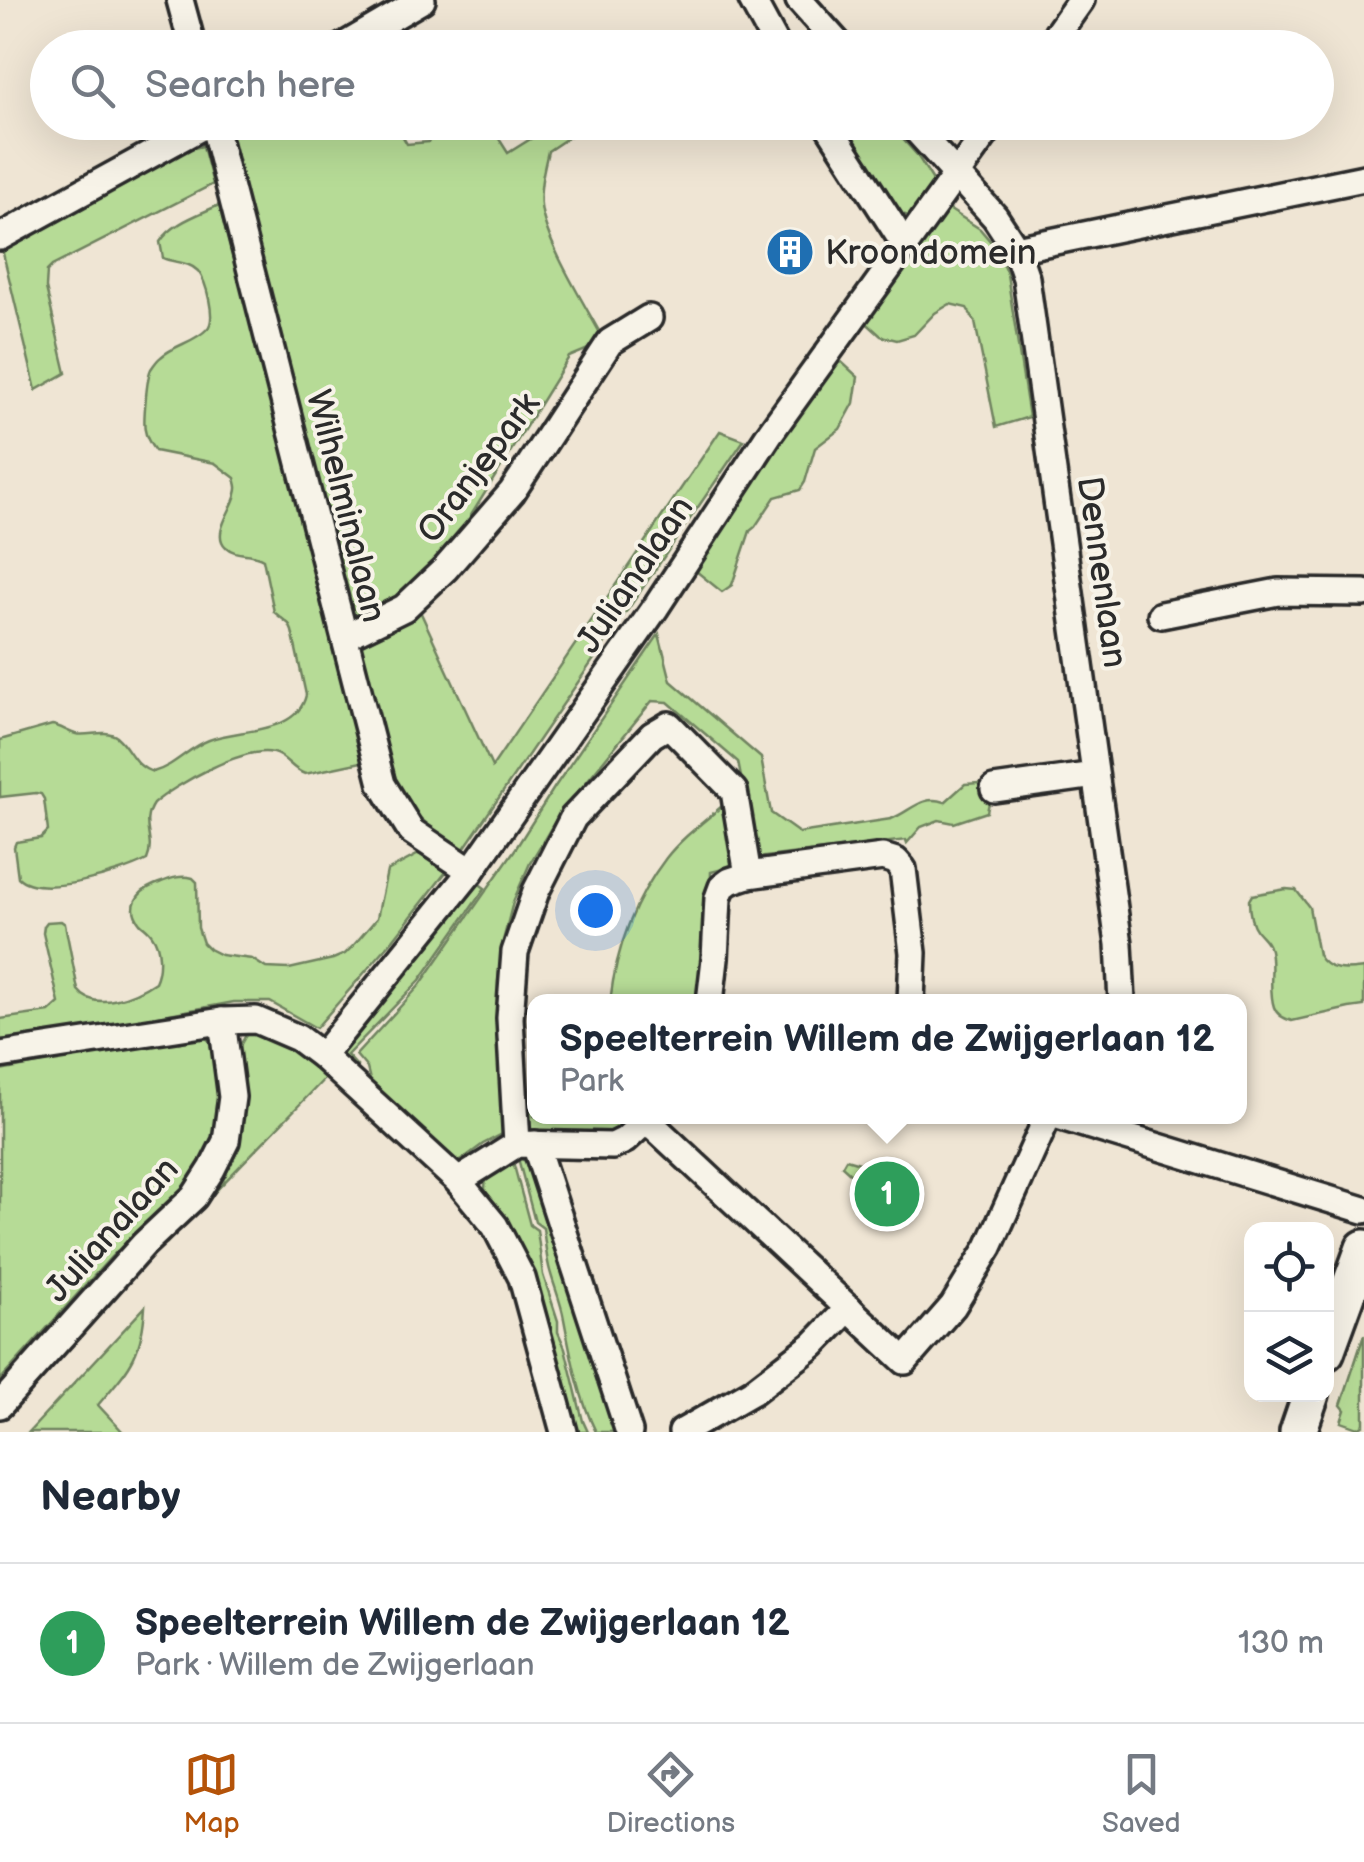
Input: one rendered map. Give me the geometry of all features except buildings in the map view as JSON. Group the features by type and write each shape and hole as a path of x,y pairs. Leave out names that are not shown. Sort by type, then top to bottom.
{"main road":[{"path":"1334,1330 1364,1248"},
{"path":"1298,1432 1309,1402"}],"street":[{"path":"180,0 188,30"},
{"path":"371,30 422,0"},
{"path":"752,0 768,30"},
{"path":"799,0 826,30"},
{"path":"1060,30 1081,0"},
{"path":"0,237 178,140"},
{"name":"Wilhelminalaan","path":"216,140 382,784 411,831 471,871"},
{"path":"838,140 905,245"},
{"name":"Dennenlaan","path":"925,140 995,217 1016,249 1026,278 1119,944 1122,994"},
{"name":"Julianalaan","path":"322,1056 471,871 656,607 770,432 981,140"},
{"path":"1016,249 1364,178"},
{"name":"Oranjepark","path":"344,637 404,608 445,570 512,492 610,342 649,318"},
{"path":"1161,616 1278,592 1364,593"},
{"path":"628,1432 526,1144 510,1018 515,952 536,891 573,818 652,735 669,725 734,791 748,876"},
{"path":"994,789 1095,774"},
{"path":"711,994 718,898 730,881 882,857 896,861 903,869 912,953 910,994"},
{"path":"0,1056 222,1021 256,1020 298,1038 458,1182 495,1226 522,1278 564,1432"},
{"name":"Julianalaan","path":"0,1405 144,1244 194,1197 212,1169 226,1141 232,1097 222,1021"},
{"path":"458,1182 526,1144 613,1146 643,1124"},
{"path":"654,1124 905,1361 953,1306 989,1247 1044,1124"},
{"path":"1113,1125 1364,1210"},
{"path":"682,1432 752,1392 813,1345 849,1308"}],"green space":[{"path":"225,140 405,140 407,144 429,140 500,140 508,153 529,140 564,140 548,151 541,185 544,221 558,256 605,342 569,357 457,538 410,596 354,622"},
{"path":"847,140 903,140 917,155 934,182 919,209 910,216 896,213"},
{"path":"203,146 213,184 47,271 46,288 66,373 36,390 2,249 179,151"},
{"path":"219,205 366,761 305,774 273,753 260,752 228,761 153,804 147,819 147,860 81,882 29,883 18,877 14,847 16,842 41,838 48,831 44,799 36,793 0,797 0,740 52,725 81,735 107,733 117,737 137,761 153,772 209,740 279,724 300,708 306,695 292,631 274,612 263,559 234,552 222,542 222,528 237,492 235,478 215,463 155,451 146,433 151,369 166,353 207,329 211,318 207,291 198,271 163,258 160,242 178,225"},
{"path":"947,208 980,229 996,248 1007,274 1029,417 996,427 975,322 967,308 950,304 914,335 897,340 881,336 861,318"},
{"path":"835,356 858,377 854,403 840,429 815,448 800,490 775,497 750,531 732,585 722,592 691,567"},
{"path":"720,431 744,440 461,853 412,811 400,795 360,645 420,611 492,767"},
{"path":"659,634 671,681 761,758 771,813 799,833 891,819 923,802 945,802 965,784 979,783 991,793 987,812 954,823 939,820 921,827 907,843 906,840 757,858 738,762 668,702 652,701 557,818 530,863 513,902 498,981 504,1133 455,1161 371,1084 367,1068 356,1055 420,985"},
{"path":"729,800 735,866 711,872 709,934 700,994 611,994 622,944 636,908 655,874 688,835"},
{"path":"419,854 446,872 316,1028 270,1002 234,1002 94,1028 0,1040 0,1019 49,1012 59,1003 43,933 47,922 65,924 78,990 95,1000 116,1000 155,982 159,965 155,940 136,917 136,901 154,885 188,877 197,882 198,928 209,949 221,955 252,959 266,968 289,969 345,954 377,918 387,871"},
{"path":"478,883 485,888 420,980 347,1055 357,1066 350,1074 343,1064 343,1046"},
{"path":"1296,890 1309,907 1322,961 1338,969 1364,968 1364,1006 1292,1021 1277,1012 1271,993 1270,950 1253,924 1249,900 1252,895"},
{"path":"254,1033 276,1040 327,1076 167,1243 164,1240 218,1177 237,1051 246,1035"},
{"path":"196,1034 213,1044 221,1092 219,1122 199,1171 111,1257 0,1380 0,1071"},
{"path":"525,1103 527,1124 631,1124 601,1135 524,1136"},
{"path":"512,1158 530,1225 537,1230 543,1275 588,1432 574,1432 485,1189 489,1173"},
{"path":"518,1158 534,1164 620,1432 596,1432 585,1405 549,1267 543,1228 535,1222"},
{"path":"846,1159 910,1178 891,1210 842,1166"},
{"path":"145,1307 141,1338 132,1361 98,1405 123,1432 29,1432"},
{"path":"1364,1335 1364,1424 1358,1428 1341,1422 1345,1410 1341,1405"}],"place":[{"name":"Kroondomein","path":"790,252"},
{"name":"Speelterrein Willem de Zwijgerlaan 12","path":"887,1194"}]}
